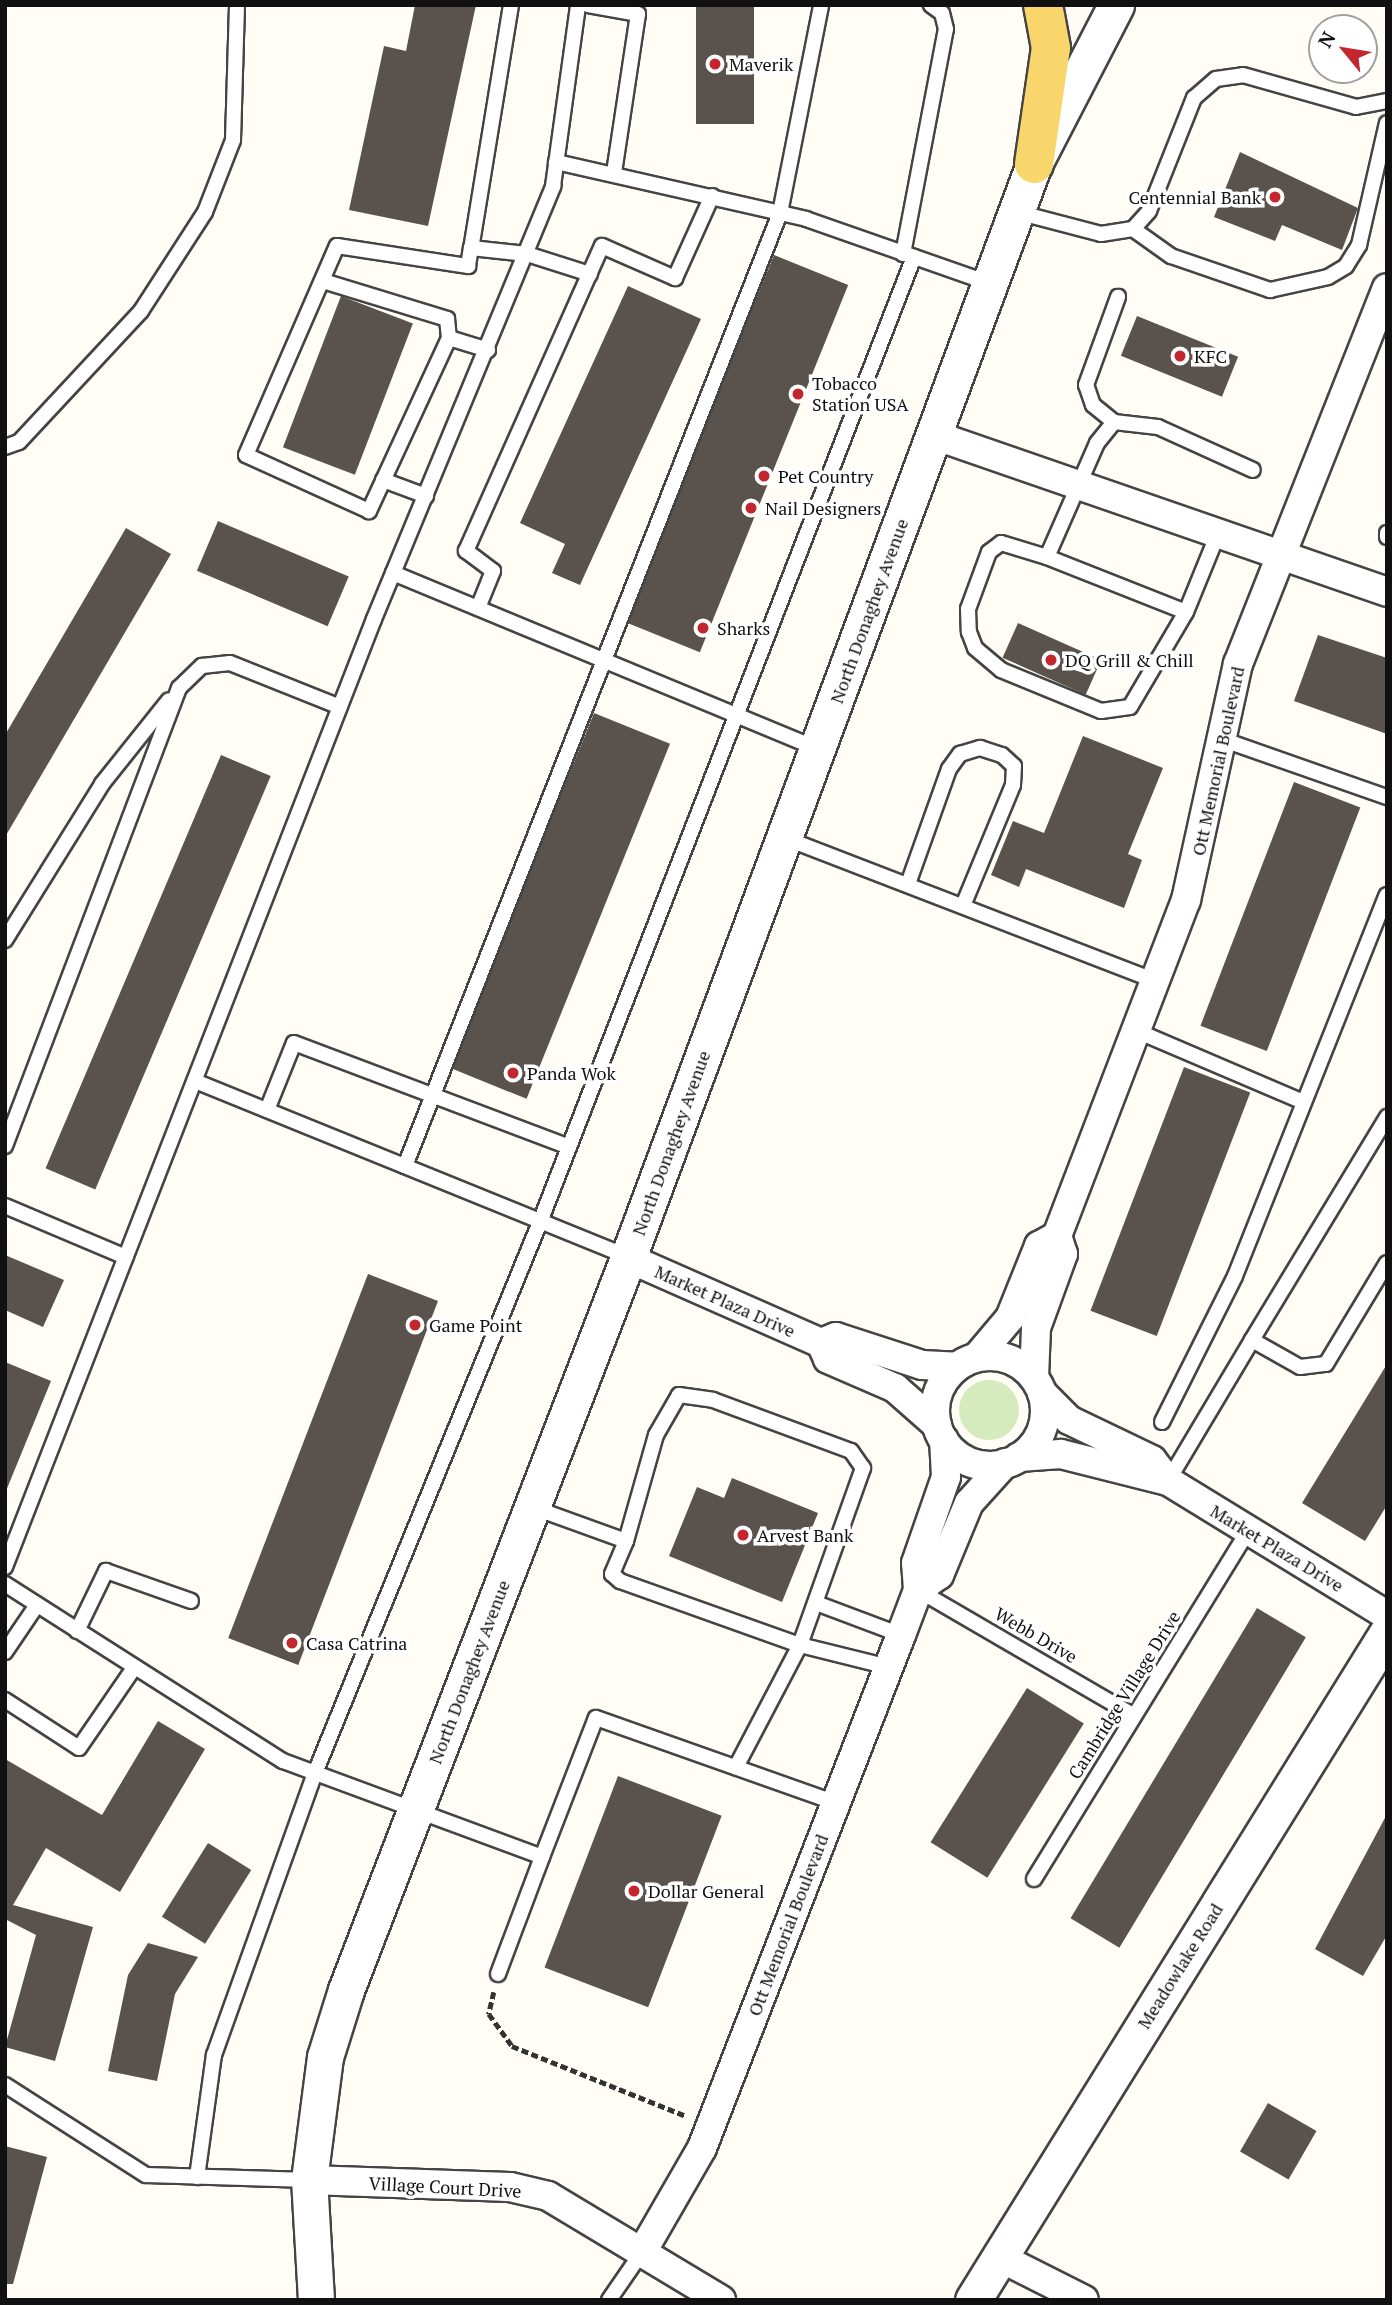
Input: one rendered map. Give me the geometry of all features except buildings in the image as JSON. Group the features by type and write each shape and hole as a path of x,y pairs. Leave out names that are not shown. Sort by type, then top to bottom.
{"main road":[{"path":"1034,164 1051,48 1044,5"}],"street":[{"name":"North Donaghey Avenue","path":"316,2300 309,2180 325,2057 416,1809 628,1258 1034,164 1116,5"},
{"path":"1098,38 1136,5"},
{"name":"Ott Memorial Boulevard","path":"967,1362 1010,1318 1040,1246 1057,1236 1186,900 1238,664 1387,288"},
{"path":"934,435 1284,552 1387,592"},
{"name":"Ott Memorial Boulevard","path":"1038,1385 1036,1328 1063,1254 1057,1236"},
{"name":"Market Plaza Drive","path":"628,1258 821,1343 828,1359 895,1388 940,1433"},
{"name":"Market Plaza Drive","path":"821,1343 836,1336 922,1365 967,1362"},
{"path":"1009,1359 1038,1385 1042,1429 1012,1460 973,1463 940,1433 938,1393 967,1362 1009,1359"},
{"name":"Market Plaza Drive","path":"1038,1385 1069,1420 1152,1460 1168,1481"},
{"name":"Ott Memorial Boulevard","path":"642,2252 710,2126 918,1590 916,1563 946,1477 940,1433"},
{"name":"Market Plaza Drive","path":"1012,1460 1061,1454 1168,1481 1387,1615"},
{"name":"Ott Memorial Boulevard","path":"918,1590 939,1575 968,1503 1012,1460"},
{"name":"Meadowlake Road","path":"973,2300 1387,1633"},
{"name":"Village Court Drive","path":"309,2180 510,2187 548,2196 721,2300"},
{"path":"999,2258 1084,2300"}],"lane":[{"path":"5,447 19,442 133,320 205,212 233,140 237,5"},
{"path":"323,281 447,319 449,338 369,511 246,455 337,246 468,266 511,5"},
{"path":"5,1567 393,573 527,254 556,162 578,5"},
{"path":"588,5 638,14 614,173"},
{"path":"405,1166 780,214 821,5"},
{"path":"197,2177 214,2055 315,1773 540,1222 739,716 909,255 946,29 942,13 931,5"},
{"path":"1016,211 1101,234 1133,229 1149,211 1194,98 1216,79 1243,75 1356,107 1387,101"},
{"path":"1133,229 1171,256 1270,290 1328,277 1359,245 1387,123"},
{"path":"556,162 614,173 780,214 990,284"},
{"path":"478,608 494,571 466,551 602,246 675,278 712,197"},
{"path":"471,248 527,254 590,274"},
{"path":"1118,297 1086,385 1093,405 1114,422 1158,427 1253,470"},
{"path":"449,338 488,350"},
{"path":"1047,558 1079,483 1114,422"},
{"path":"383,480 426,496"},
{"path":"1186,612 1001,543 989,552 968,609 969,632 975,648 1001,670 1101,711 1130,707 1186,612 1219,530"},
{"path":"393,573 818,749"},
{"path":"5,940 102,785 179,688 202,666 230,663 340,707"},
{"path":"5,1146 179,688"},
{"path":"1221,738 1387,797"},
{"path":"908,884 949,769 960,754 980,748 1002,755 1014,766 1013,785 963,906"},
{"path":"785,838 1156,981"},
{"path":"1161,1422 1235,1276 1301,1101 1387,895"},
{"path":"1137,1031 1301,1101"},
{"path":"267,1110 294,1043 569,1147"},
{"path":"195,1081 628,1258"},
{"path":"1168,1481 1387,1117"},
{"path":"5,1206 126,1257"},
{"path":"1252,1339 1300,1367 1326,1364 1387,1263"},
{"path":"736,1767 800,1645 863,1468 851,1451 713,1400 679,1395 656,1435 626,1541 612,1574 620,1581 800,1645 889,1667"},
{"path":"532,1507 626,1541"},
{"name":"Cambridge Village Drive","path":"1034,1879 1248,1531"},
{"path":"77,1631 106,1571 191,1601"},
{"path":"5,1584 255,1747 315,1773 542,1857"},
{"name":"Webb Drive","path":"918,1590 1133,1715"},
{"path":"816,1603 901,1635"},
{"path":"5,1652 37,1605"},
{"path":"5,1700 79,1748 134,1668"},
{"path":"498,1974 596,1718 836,1803"},
{"path":"5,2085 146,2175 309,2180"},
{"path":"609,2300 642,2252"}],"path":[{"path":"498,1974 489,2014 512,2046 710,2126"}],"green space":[{"path":"989,1380 1006,1385 1014,1393 1019,1410 1014,1427 1006,1435 989,1440 972,1435 964,1427 959,1410 964,1393 972,1385"}],"place":[{"name":"Maverik","path":"715,64"},
{"name":"Centennial Bank","path":"1275,197"},
{"name":"KFC","path":"1180,356"},
{"name":"Tobacco Station USA","path":"798,394"},
{"name":"Pet Country","path":"764,476"},
{"name":"Nail Designers","path":"751,508"},
{"name":"Sharks","path":"703,628"},
{"name":"DQ Grill & Chill","path":"1051,660"},
{"name":"Panda Wok","path":"513,1073"},
{"name":"Game Point","path":"415,1325"},
{"name":"Arvest Bank","path":"743,1535"},
{"name":"Casa Catrina","path":"292,1643"},
{"name":"Dollar General","path":"634,1891"}]}
